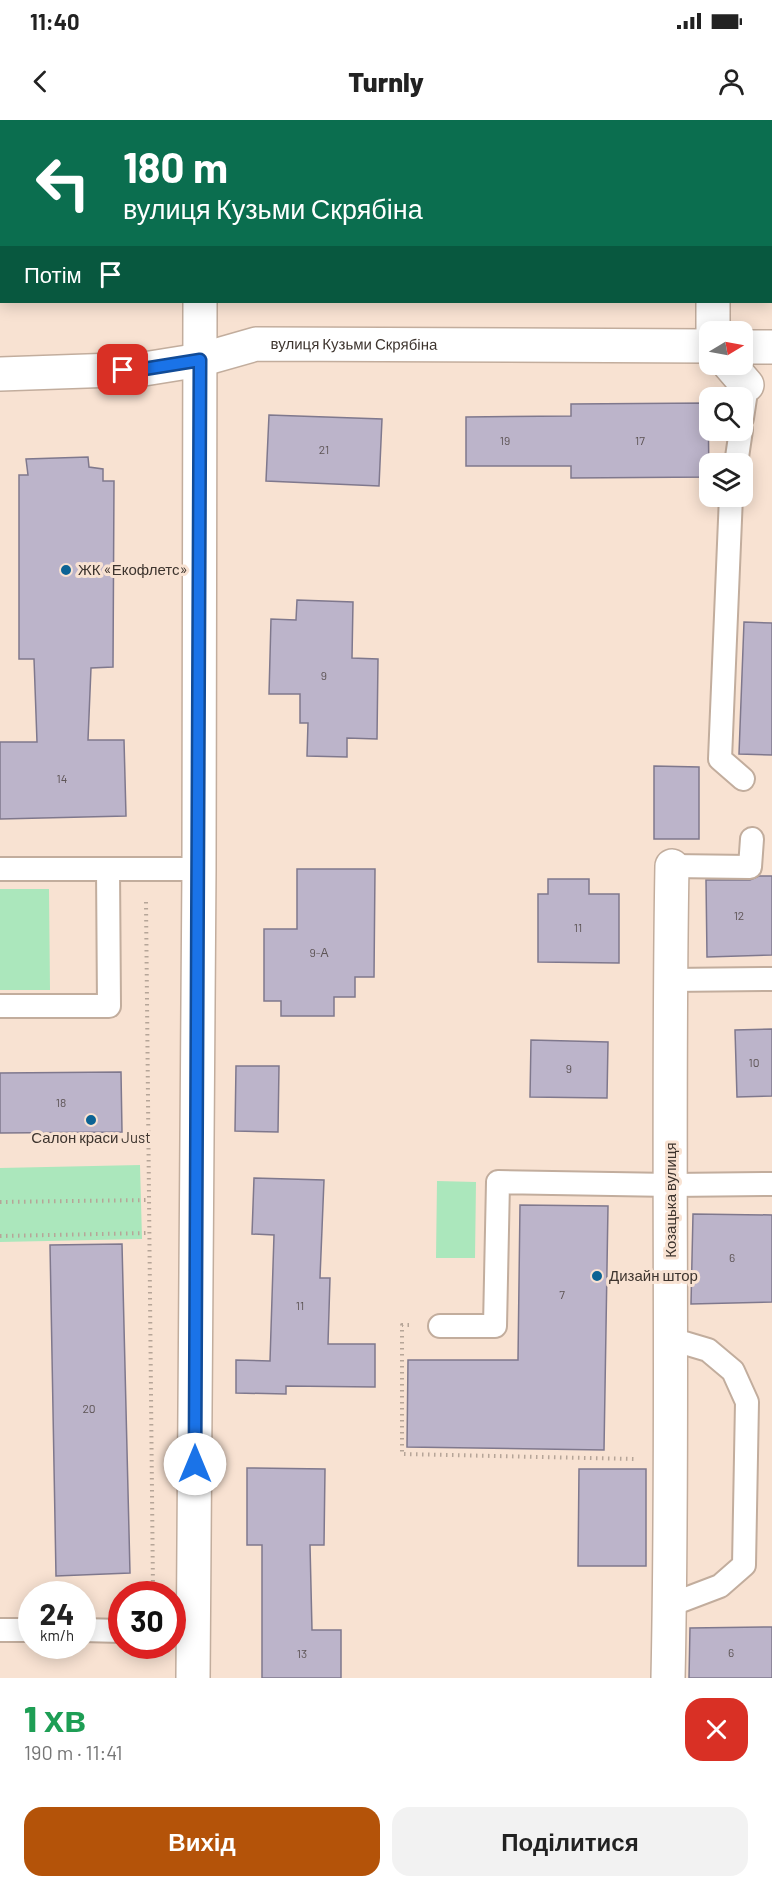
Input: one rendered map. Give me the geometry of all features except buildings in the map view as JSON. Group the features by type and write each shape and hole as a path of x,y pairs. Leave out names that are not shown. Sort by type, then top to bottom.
{"street":[{"path":"184,1581 199,869 200,303"},
{"path":"713,303 713,321"},
{"name":"вулиця Кузьми Скрябіна","path":"0,374 144,369 200,360 256,344 699,346"},
{"path":"753,347 772,347"},
{"name":"Козацька вулиця","path":"668,1678 672,866"},
{"path":"186,1645 193,1678"}],"lane":[{"path":"731,507 720,759 743,779"},
{"path":"672,866 750,867 752,839"},
{"path":"0,1006 109,1006 108,869"},
{"path":"0,870 199,869"},
{"path":"670,980 772,979"},
{"path":"440,1326 495,1326 498,1182 772,1184"},
{"path":"670,1605 720,1586 744,1565 747,1401 733,1371 708,1350 671,1339"},
{"path":"0,1630 18,1630"}],"path":[{"path":"146,869 153,1581"},
{"path":"0,1202 148,1200"},
{"path":"0,1236 149,1233"},
{"path":"440,1326 402,1325 402,1454 670,1460"}],"green space":[{"path":"0,889 49,889 50,990 0,990"},
{"path":"140,1165 142,1239 0,1242 0,1168"},
{"path":"437,1181 476,1182 475,1258 436,1258"}],"place":[{"name":"ЖК «Екофлетс»","path":"66,570"},
{"name":"Салон краси Just","path":"91,1120"},
{"name":"Дизайн штор","path":"597,1276"}],"route":[{"path":"123,370 200,360 195,1464"}]}
